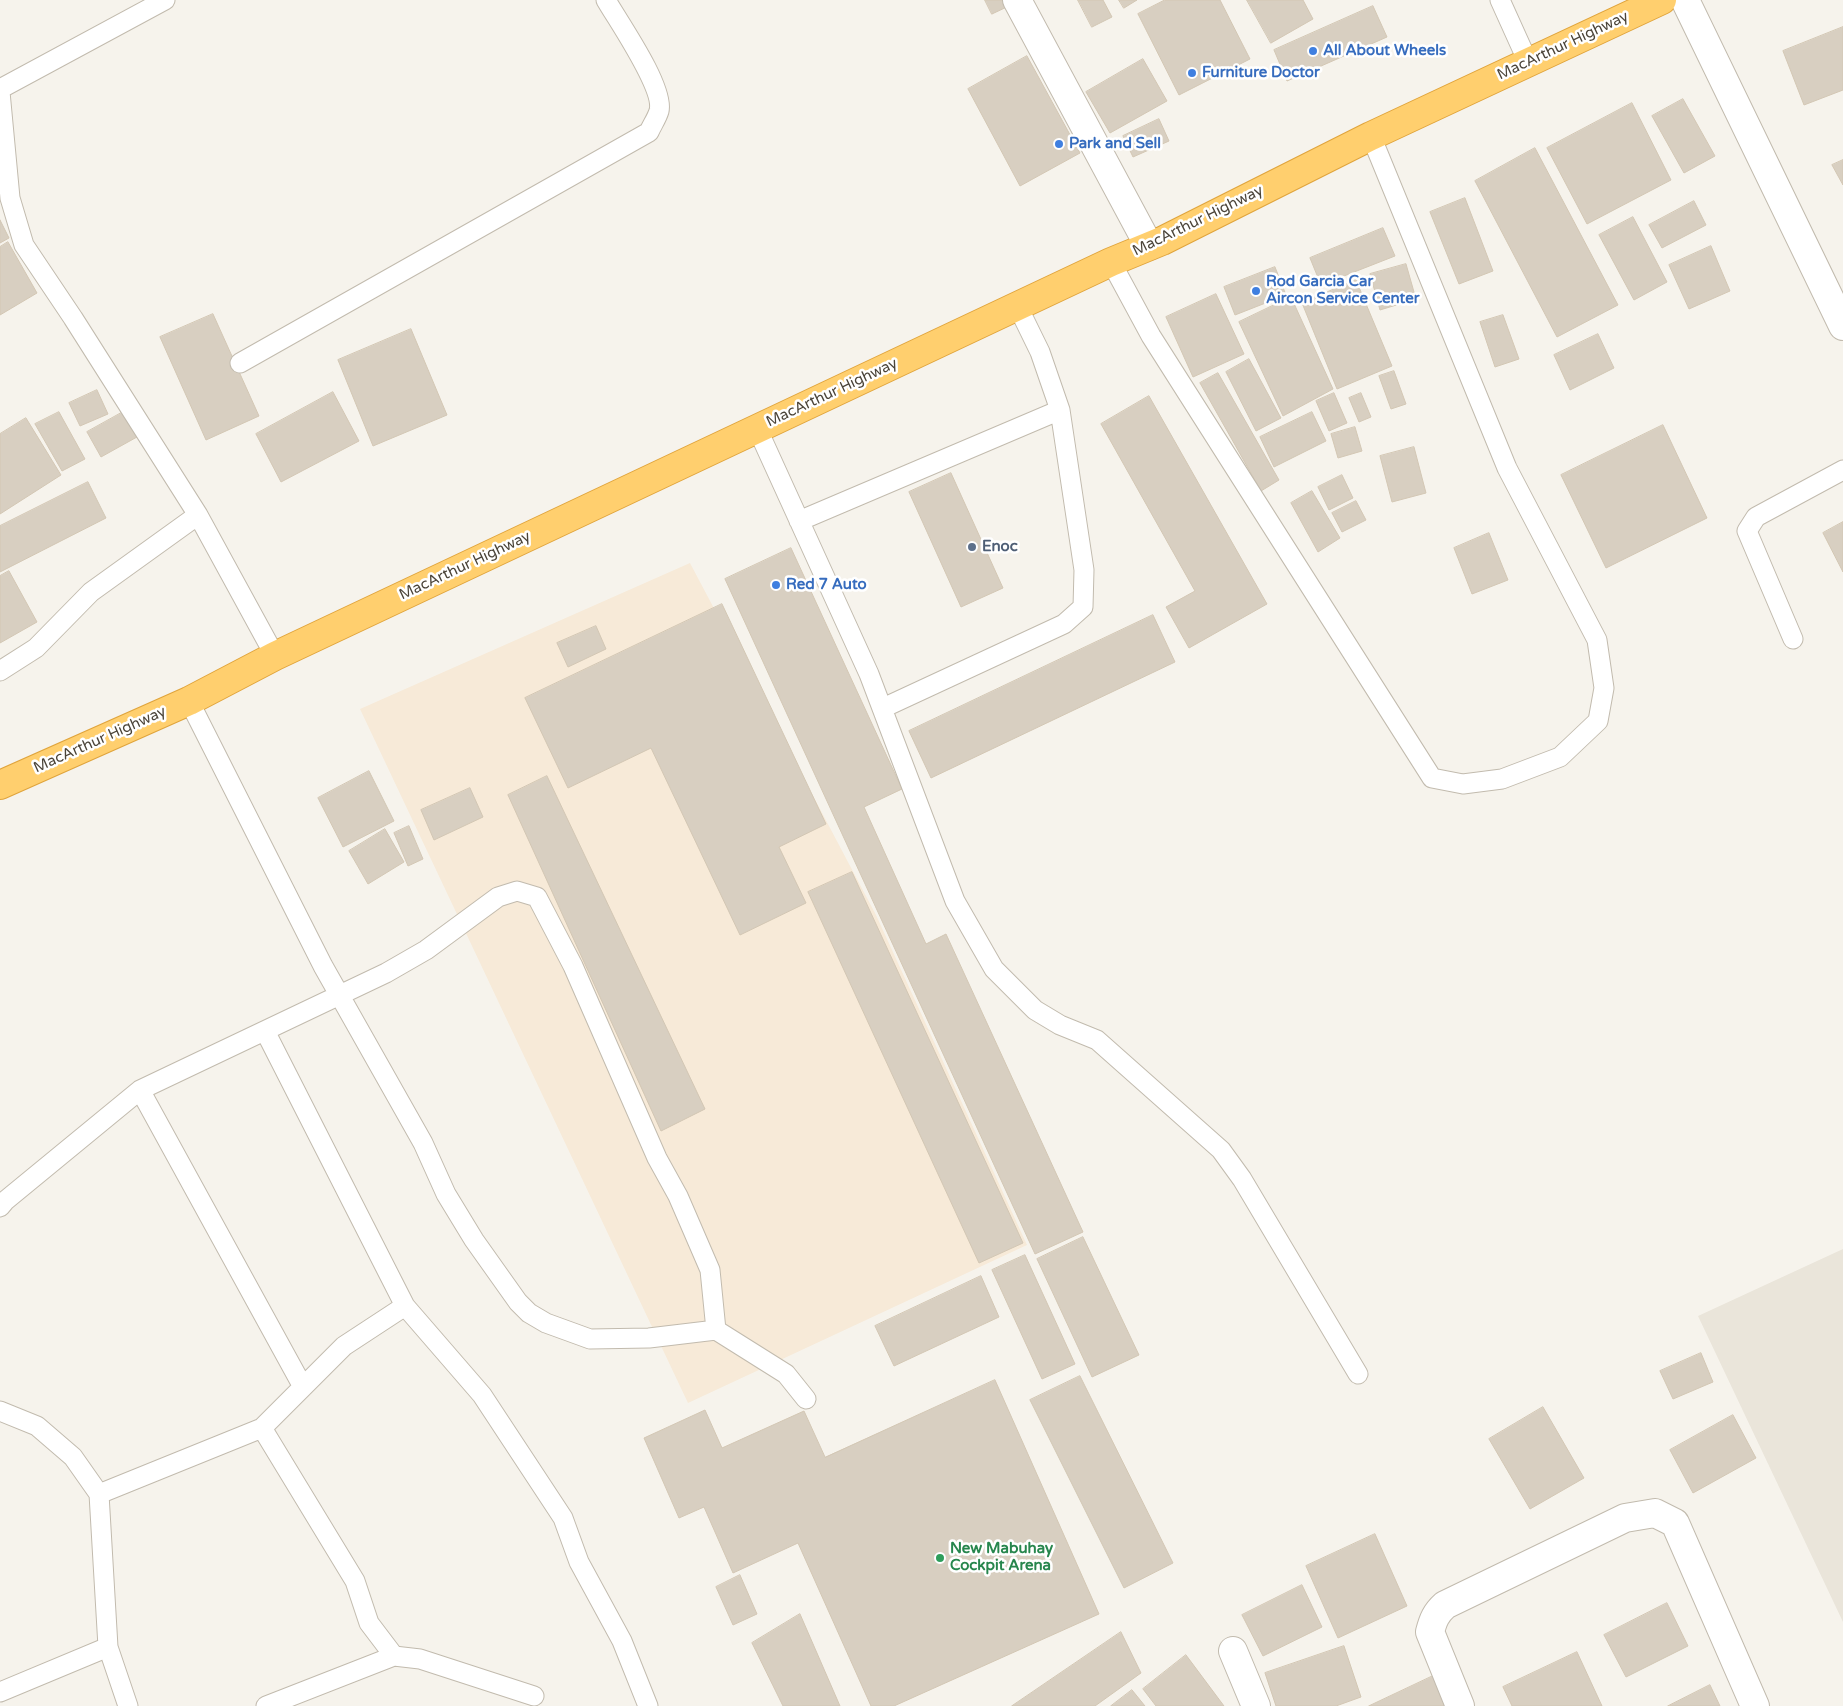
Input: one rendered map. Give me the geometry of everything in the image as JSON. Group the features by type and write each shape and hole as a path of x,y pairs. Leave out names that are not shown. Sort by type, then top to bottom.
{"highway":[{"name":"MacArthur Highway","path":"0,785 189,700 276,656 757,428 1149,246 1371,136 1662,0"}],"street":[{"path":"1017,0 1149,246"},
{"path":"1685,0 1843,326"},
{"path":"1460,1706 1430,1632 1433,1619 1445,1605 1624,1518 1655,1513 1675,1522 1755,1706"},
{"path":"1234,1651 1256,1706"}],"lane":[{"path":"165,0 0,90 10,198 24,245 73,318 198,515 276,656"},
{"path":"240,363 649,132 660,109 655,88 645,64 606,0"},
{"path":"1500,0 1528,62"},
{"path":"1111,262 1151,336 1432,778 1463,784 1502,779 1560,757 1598,721 1604,688 1597,640 1507,468 1371,136"},
{"path":"883,708 1064,624 1084,608 1084,570 1060,410 1040,352 1018,306"},
{"path":"799,521 1060,410"},
{"path":"757,428 869,674 955,901 994,969 1035,1010 1060,1025 1097,1040 1221,1150 1242,1179 1358,1374"},
{"path":"1792,639 1747,531 1756,517 1843,470"},
{"path":"0,670 36,648 91,592 198,515"},
{"path":"189,700 340,996 422,1143 446,1194 518,1302 529,1313 546,1323 590,1339 649,1338 716,1330 786,1374 806,1399"},
{"path":"0,1207 5,1200 140,1090 340,996 426,950 498,897 518,891 536,897 573,966 657,1158 678,1196 710,1270 716,1330"},
{"path":"265,1032 405,1306 482,1395 563,1518 580,1562 622,1641 648,1706"},
{"path":"140,1090 303,1387"},
{"path":"99,1494 262,1428 344,1346 405,1306"},
{"path":"0,1411 37,1426 73,1457 99,1494 108,1647 128,1706"},
{"path":"262,1428 355,1581 369,1623 394,1656"},
{"path":"0,1692 108,1647"},
{"path":"266,1706 394,1656 420,1659 534,1696"}],"shaded area":[{"path":"690,563 876,915 1027,1245 688,1403 360,709"},
{"path":"1843,1249 1843,1622 1698,1316"}],"building":[{"path":"985,0 1008,0 1011,5 992,14"},
{"path":"1078,0 1103,0 1112,17 1092,27"},
{"path":"1119,0 1137,0 1124,8"},
{"path":"1165,0 1220,0 1250,59 1179,95 1138,14"},
{"path":"1247,0 1303,0 1313,19 1271,43"},
{"path":"1373,6 1387,37 1287,81 1274,50"},
{"path":"1843,27 1843,90 1804,105 1783,51"},
{"path":"1027,56 1080,153 1020,186 968,89"},
{"path":"1143,59 1167,101 1110,133 1086,92"},
{"path":"1683,99 1715,156 1684,173 1652,116"},
{"path":"1632,103 1671,180 1587,224 1547,148"},
{"path":"1159,119 1169,141 1133,157 1123,136"},
{"path":"1535,148 1618,305 1557,337 1475,181"},
{"path":"1843,160 1843,185 1832,165"},
{"path":"1465,198 1493,271 1459,284 1430,212"},
{"path":"1694,201 1706,225 1662,248 1649,225"},
{"path":"1633,217 1667,282 1634,300 1599,235"},
{"path":"0,220 9,238 0,243"},
{"path":"1383,228 1395,256 1321,285 1310,258"},
{"path":"8,242 37,293 0,315 0,247"},
{"path":"1711,246 1730,291 1689,309 1669,265"},
{"path":"1406,264 1416,299 1380,310 1370,274"},
{"path":"1275,267 1286,295 1235,315 1224,287"},
{"path":"1356,280 1392,366 1337,389 1302,303"},
{"path":"1216,294 1244,354 1193,377 1166,317"},
{"path":"1291,297 1333,389 1283,416 1239,322"},
{"path":"213,314 259,416 206,440 160,337"},
{"path":"1503,315 1519,359 1495,367 1480,322"},
{"path":"411,329 447,415 373,446 338,360"},
{"path":"1598,334 1614,368 1570,390 1554,355"},
{"path":"1249,359 1281,418 1256,431 1226,372"},
{"path":"1394,371 1406,404 1391,409 1379,376"},
{"path":"1218,373 1279,480 1261,491 1200,383"},
{"path":"97,390 108,414 80,426 69,403"},
{"path":"333,392 359,441 281,482 256,434"},
{"path":"1334,393 1347,423 1329,431 1316,401"},
{"path":"1361,393 1371,417 1359,422 1349,398"},
{"path":"1149,396 1267,604 1189,648 1166,607 1195,591 1101,424"},
{"path":"59,412 85,459 62,471 35,424"},
{"path":"123,412 137,437 101,457 87,432"},
{"path":"1312,412 1326,441 1274,467 1260,437"},
{"path":"26,418 61,475 0,514 0,434"},
{"path":"1663,425 1707,518 1606,568 1561,475"},
{"path":"1355,427 1362,451 1338,458 1331,434"},
{"path":"1414,447 1426,493 1392,502 1380,456"},
{"path":"951,473 1003,588 961,607 909,492"},
{"path":"1342,475 1353,498 1329,510 1318,487"},
{"path":"88,482 106,518 0,572 0,526"},
{"path":"1312,491 1340,538 1318,552 1291,503"},
{"path":"1356,501 1366,520 1342,532 1332,513"},
{"path":"1843,522 1843,572 1823,533"},
{"path":"1489,533 1508,580 1472,594 1454,548"},
{"path":"791,548 902,789 864,807 926,944 946,934 1083,1232 1035,1254 725,579"},
{"path":"9,571 37,622 0,643 0,576"},
{"path":"722,604 826,824 779,847 806,903 740,935 651,748 568,788 525,698"},
{"path":"1153,615 1175,662 931,778 909,731"},
{"path":"596,626 606,649 568,667 557,643"},
{"path":"369,771 394,821 343,847 318,798"},
{"path":"547,776 705,1109 661,1131 508,795"},
{"path":"470,788 483,817 434,840 421,810"},
{"path":"409,826 423,859 408,866 394,833"},
{"path":"385,829 404,862 368,884 349,851"},
{"path":"852,872 1023,1243 979,1263 808,892"},
{"path":"1083,1237 1139,1355 1092,1377 1037,1259"},
{"path":"1025,1255 1075,1364 1042,1379 992,1270"},
{"path":"981,1276 999,1317 894,1366 875,1326"},
{"path":"1701,1353 1713,1382 1673,1399 1660,1371"},
{"path":"1080,1376 1173,1563 1124,1588 1030,1400"},
{"name":"New Mabuhay Cockpit Arena","path":"995,1380 1099,1614 894,1706 871,1706 798,1543 733,1573 704,1507 679,1518 644,1438 705,1410 722,1448 804,1411 825,1457"},
{"path":"1543,1407 1584,1478 1530,1509 1489,1439"},
{"path":"1733,1415 1756,1458 1693,1493 1670,1450"},
{"path":"1375,1534 1407,1606 1338,1638 1306,1566"},
{"path":"740,1575 757,1614 733,1625 716,1587"},
{"path":"1302,1585 1322,1627 1263,1656 1242,1615"},
{"path":"1667,1603 1688,1646 1626,1677 1604,1635"},
{"path":"800,1614 840,1706 783,1706 752,1643"},
{"path":"1121,1632 1141,1673 1095,1706 1012,1706"},
{"path":"1344,1646 1361,1697 1336,1706 1276,1706 1265,1673"},
{"path":"1577,1652 1602,1706 1512,1706 1503,1687"},
{"path":"1186,1655 1224,1706 1156,1706 1143,1689"},
{"path":"1433,1676 1446,1706 1369,1706"},
{"path":"1710,1685 1720,1706 1668,1706"},
{"path":"1132,1690 1145,1706 1111,1706"}],"place":[{"name":"All About Wheels","path":"1313,51"},
{"name":"Furniture Doctor","path":"1192,73"},
{"name":"Park and Sell","path":"1059,144"},
{"name":"Rod Garcia Car Aircon Service Center","path":"1256,291"},
{"name":"Enoc","path":"972,547"},
{"name":"Red 7 Auto","path":"776,585"},
{"name":"New Mabuhay Cockpit Arena","path":"940,1558"}]}
